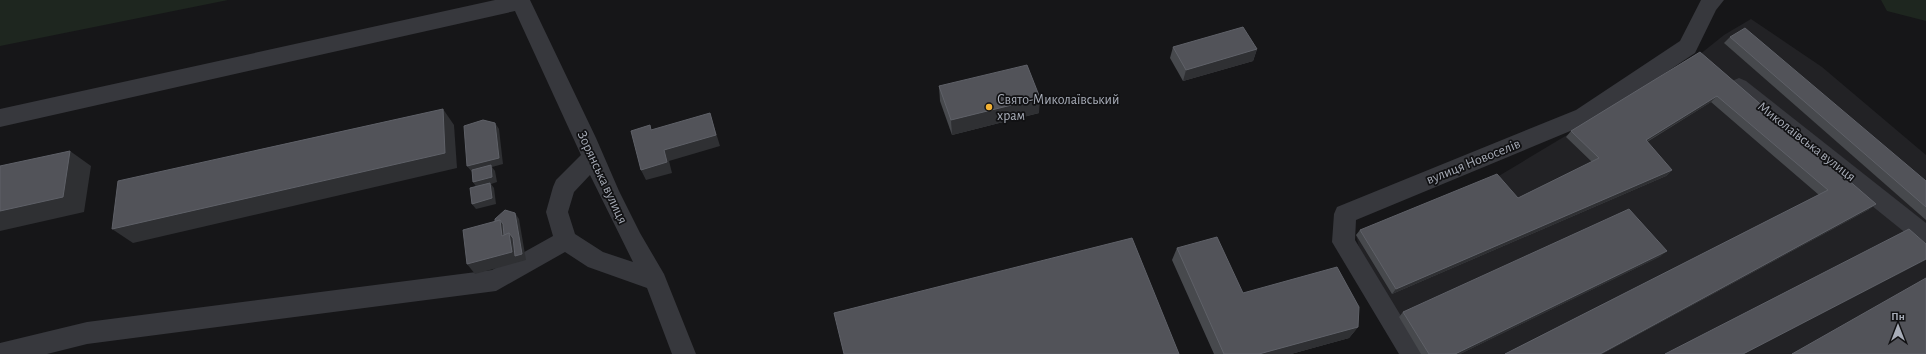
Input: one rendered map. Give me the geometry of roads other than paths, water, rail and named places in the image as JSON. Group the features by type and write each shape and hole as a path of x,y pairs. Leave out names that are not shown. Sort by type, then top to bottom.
{"street":[{"name":"вулиця Новоселів","path":"1412,354 1343,242 1345,214 1584,116 1694,52 1708,5 1714,0"},
{"path":"0,118 521,1"},
{"name":"Зорянська вулиця","path":"521,1 585,138 592,158 632,240 656,281 684,354"},
{"name":"Миколаївська вулиця","path":"1725,77 1926,236"},
{"path":"592,158 564,187 557,212 566,240 596,260 656,281"},
{"path":"0,354 87,332 496,280 566,240"}],"place":[{"name":"Свято-Миколаївський храм","path":"989,107"}]}
